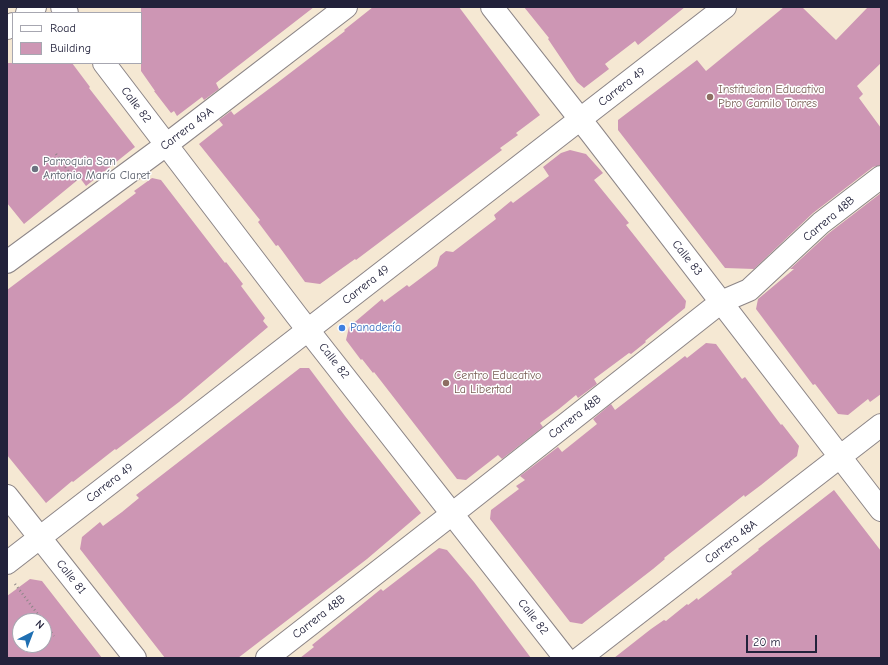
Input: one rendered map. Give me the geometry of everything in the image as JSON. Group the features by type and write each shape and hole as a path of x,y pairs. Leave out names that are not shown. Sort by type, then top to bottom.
{"street":[{"name":"Carrera 49A","path":"10,255 91,201 346,7"},
{"name":"Calle 83","path":"492,7 881,510"},
{"name":"Carrera 49","path":"10,573 39,538 725,7"},
{"name":"Calle 82","path":"105,64 308,330 565,658"},
{"name":"Carrera 48B","path":"266,658 452,514 721,302 749,290 820,223 881,177"},
{"name":"Carrera 48A","path":"580,658 881,425"},
{"name":"Calle 81","path":"7,496 135,658"}],"path":[{"path":"56,154 91,201"},
{"path":"10,573 37,613"}],"building":[{"path":"141,7 314,7 216,83 219,89 204,100 202,97 177,116 174,111 171,113 141,71"},
{"path":"373,7 459,7 540,115 516,133 518,135 500,148 502,150 356,260 355,259 320,284 305,282 278,245 276,246 258,222 260,220 199,144 223,125 219,120 231,111 234,115 345,31 344,30"},
{"path":"524,7 685,7 638,45 635,41 605,64 609,69 584,88 577,82 548,39 549,38"},
{"path":"784,7 802,7 836,40 868,7 881,7 881,63 857,86 863,94 859,98 881,128 881,165 873,167 813,213 754,269 725,268 618,130 618,120 697,60 706,71"},
{"path":"7,63 73,64 90,87 89,88 135,147 86,186 80,178 24,224 7,203"},
{"path":"570,150 586,154 603,173 594,180 629,223 626,225 686,301 685,308 631,354 629,353 594,379 597,384 578,398 576,395 540,423 543,427 502,459 498,455 466,480 457,479 374,372 373,373 362,359 361,360 346,340 349,327 382,299 384,302 407,285 409,287 437,266 440,256 446,251 453,252 496,219 494,215 511,201 513,203 549,176 543,167 561,153"},
{"path":"152,178 161,180 225,263 226,262 243,284 241,286 265,318 263,321 268,327 179,402 73,482 72,481 46,503 7,455 7,290 136,193 134,191"},
{"path":"881,193 881,394 870,402 868,399 848,415 838,414 815,384 813,385 756,309 758,299 794,269 790,269 829,233"},
{"path":"706,343 716,344 742,379 745,377 781,425 782,424 799,446 797,456 745,497 744,495 664,558 665,559 653,569 582,624 570,622 490,519 491,510 519,489 516,486 525,480 520,476 558,447 562,452 597,424 593,419 611,404 615,410 685,356 687,358"},
{"path":"300,368 309,368 421,513 367,559 238,658 165,658 80,549 82,537 100,522 103,526 122,512 139,498 136,495"},
{"path":"834,490 881,551 881,658 614,658 651,629 664,620 666,621 687,604 688,605 697,598 698,600 732,574 731,572 759,550 758,549"},
{"path":"439,548 447,550 474,582 531,658 300,658 314,647 312,645 381,589 383,591"},
{"path":"30,579 42,581 102,658 7,658 7,596"}],"place":[{"name":"Institucion Educativa Pbro Camilo Torres","path":"710,97"},
{"name":"Parroquia San Antonio María Claret","path":"35,169"},
{"name":"Panadería","path":"342,328"},
{"name":"Centro Educativo La Libertad","path":"446,383"}]}
